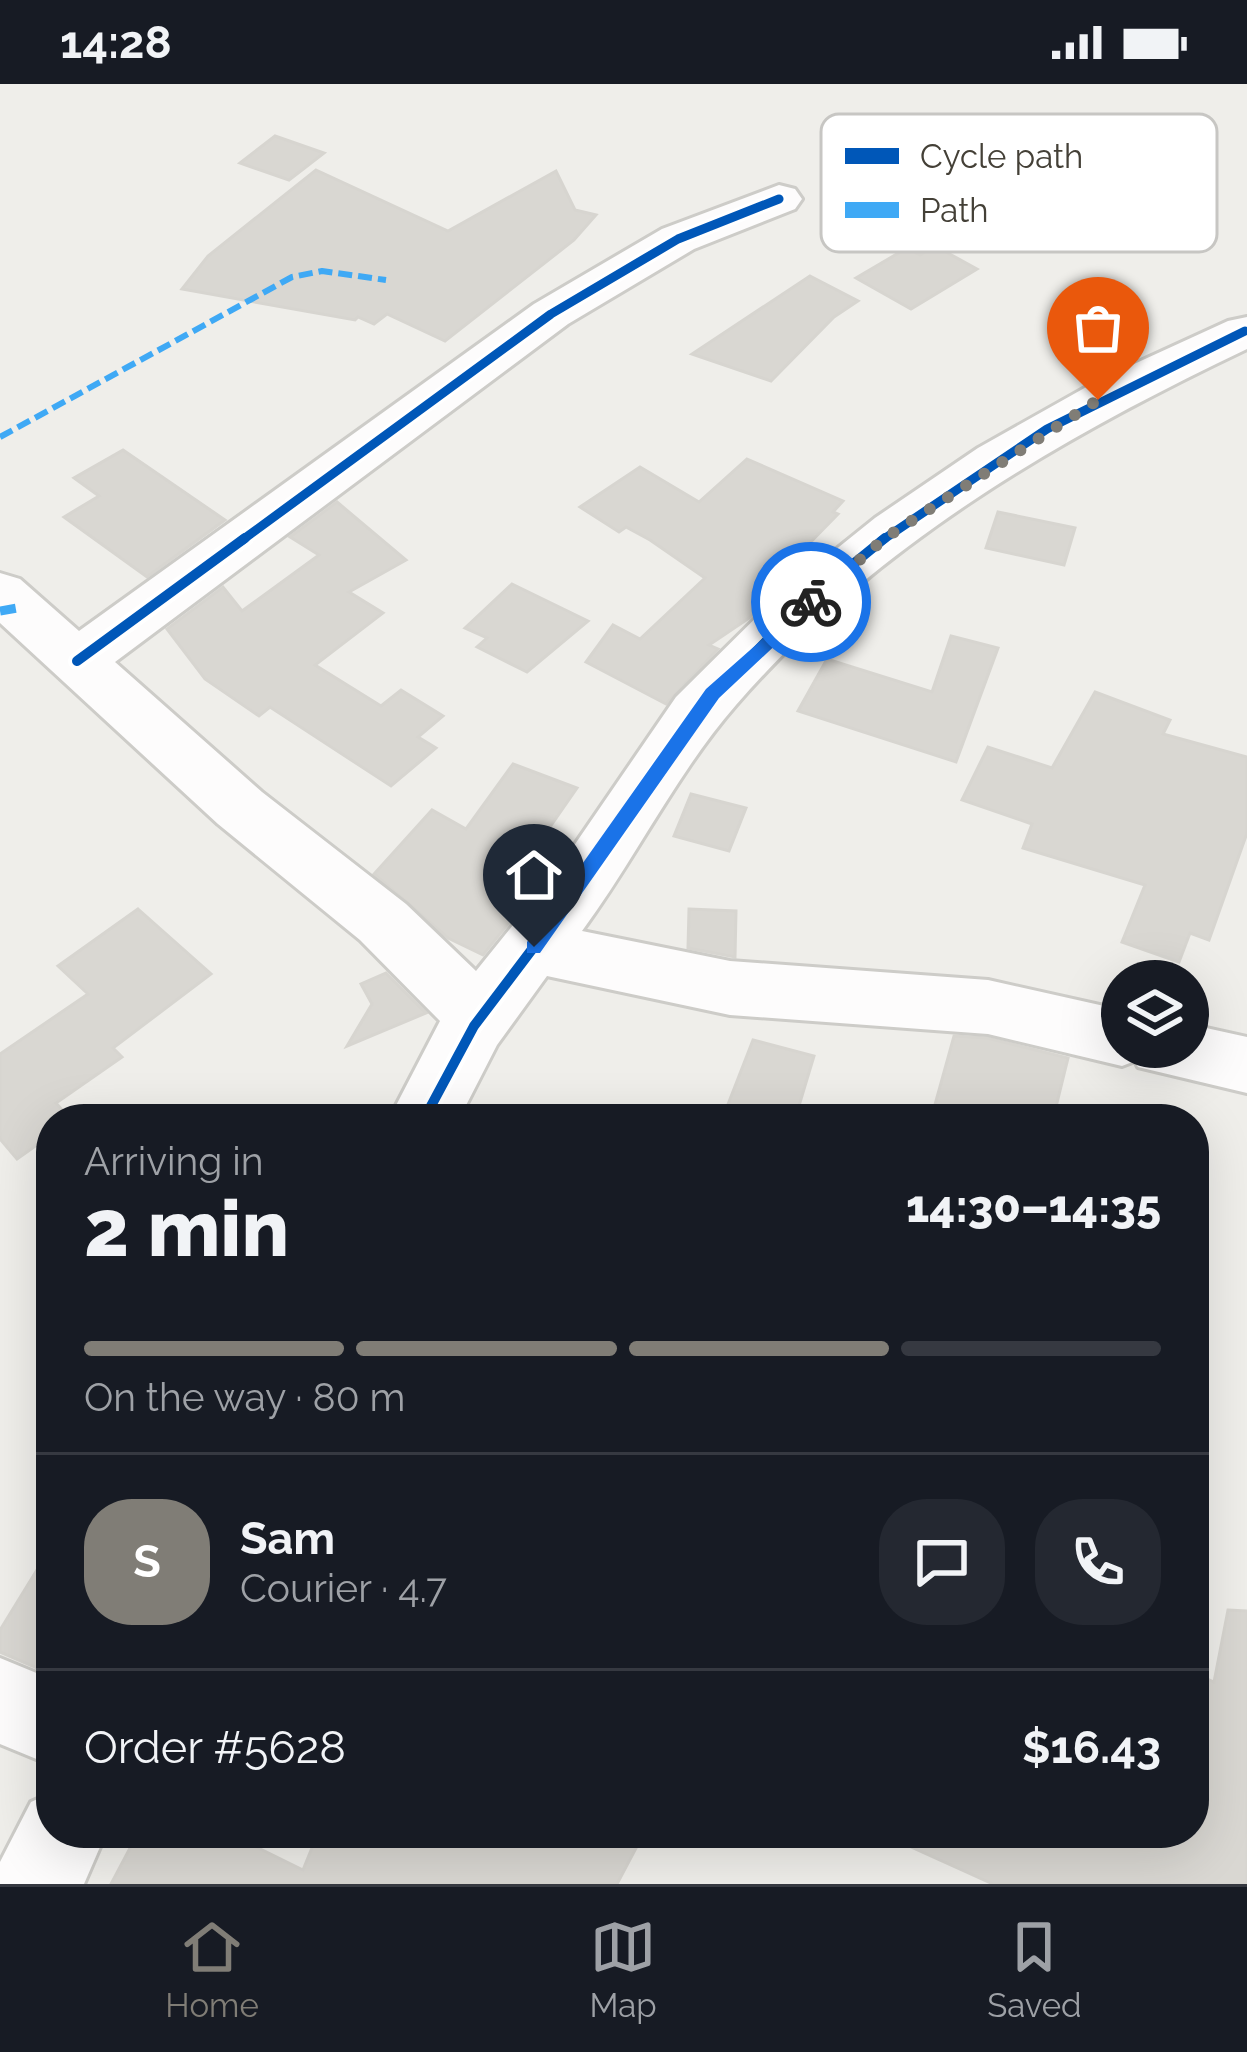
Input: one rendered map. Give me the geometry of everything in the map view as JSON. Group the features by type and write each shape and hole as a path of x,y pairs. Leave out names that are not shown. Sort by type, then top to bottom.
{"street":[{"path":"76,661 551,314 678,239 779,199"},
{"path":"432,1104 478,1016 534,947 712,693 885,538 1098,400 1245,331"},
{"path":"0,592 240,808 383,922 478,1016"},
{"path":"534,947 730,988 988,1007 1101,1033"},
{"path":"1209,1057 1247,1065"},
{"path":"0,1701 36,1716"},
{"path":"36,1884 54,1848"}],"building":[{"path":"275,136 324,153 289,180 240,163"},
{"path":"316,170 448,231 556,171 575,210 596,215 574,240 445,341 387,314 374,324 358,317 182,289 208,256"},
{"path":"900,252 946,252 977,269 911,309 856,278"},
{"path":"810,276 858,301 834,317 771,381 692,354"},
{"path":"123,450 225,520 147,577 64,517 99,496 74,478"},
{"path":"747,459 843,501 833,512 838,514 798,555 811,563 769,592 773,595 749,618 709,645 718,649 666,704 586,662 613,625 640,639 705,578 650,540 626,527 619,532 580,507 640,467 699,502"},
{"path":"337,502 406,560 349,592 383,613 315,665 381,706 401,690 443,716 418,737 436,748 391,786 270,707 259,716 205,679 167,629 223,587 242,611 319,555 290,537"},
{"path":"998,512 1075,528 1064,565 986,548"},
{"path":"512,584 588,621 527,672 477,647 487,638 465,628"},
{"path":"951,636 998,648 956,762 798,711 827,659 932,692"},
{"path":"1095,692 1170,720 1163,734 1247,757 1247,833 1209,940 1190,933 1180,960 1122,942 1145,885 1023,848 1032,824 962,800 988,747 1052,768"},
{"path":"513,764 577,788 495,906 516,914 483,955 448,938 374,874 432,810 466,829"},
{"path":"691,794 746,808 729,851 674,836"},
{"path":"138,909 211,974 113,1048 122,1057 57,1104 36,1104 36,1146 17,1159 0,1139 0,1054 88,994 58,966"},
{"path":"689,909 736,911 735,957 688,948"},
{"path":"386,973 426,1013 347,1046 372,1004 361,984"},
{"path":"954,1036 987,1038 1068,1058 1057,1104 935,1104"},
{"path":"753,1040 814,1056 800,1104 728,1104"},
{"path":"36,1571 36,1668 0,1652 0,1630"},
{"path":"1228,1610 1247,1611 1247,1884 993,1884 913,1848 1209,1848 1209,1680 1214,1682"},
{"path":"130,1848 258,1848 303,1870 312,1848 636,1848 617,1884 111,1884"}],"marked path":[{"path":"0,437 292,277 322,271 386,280"},
{"path":"0,611 17,608"}],"cycle path":[{"path":"77,661 551,314 678,239 779,199"},
{"path":"431,1104 474,1026 580,886 697,712 754,650 845,569 996,460 1115,392 1245,331"}],"way so far":[{"path":"811,602 885,538 1098,400"}],"route":[{"path":"534,947 712,693 811,602"}]}
